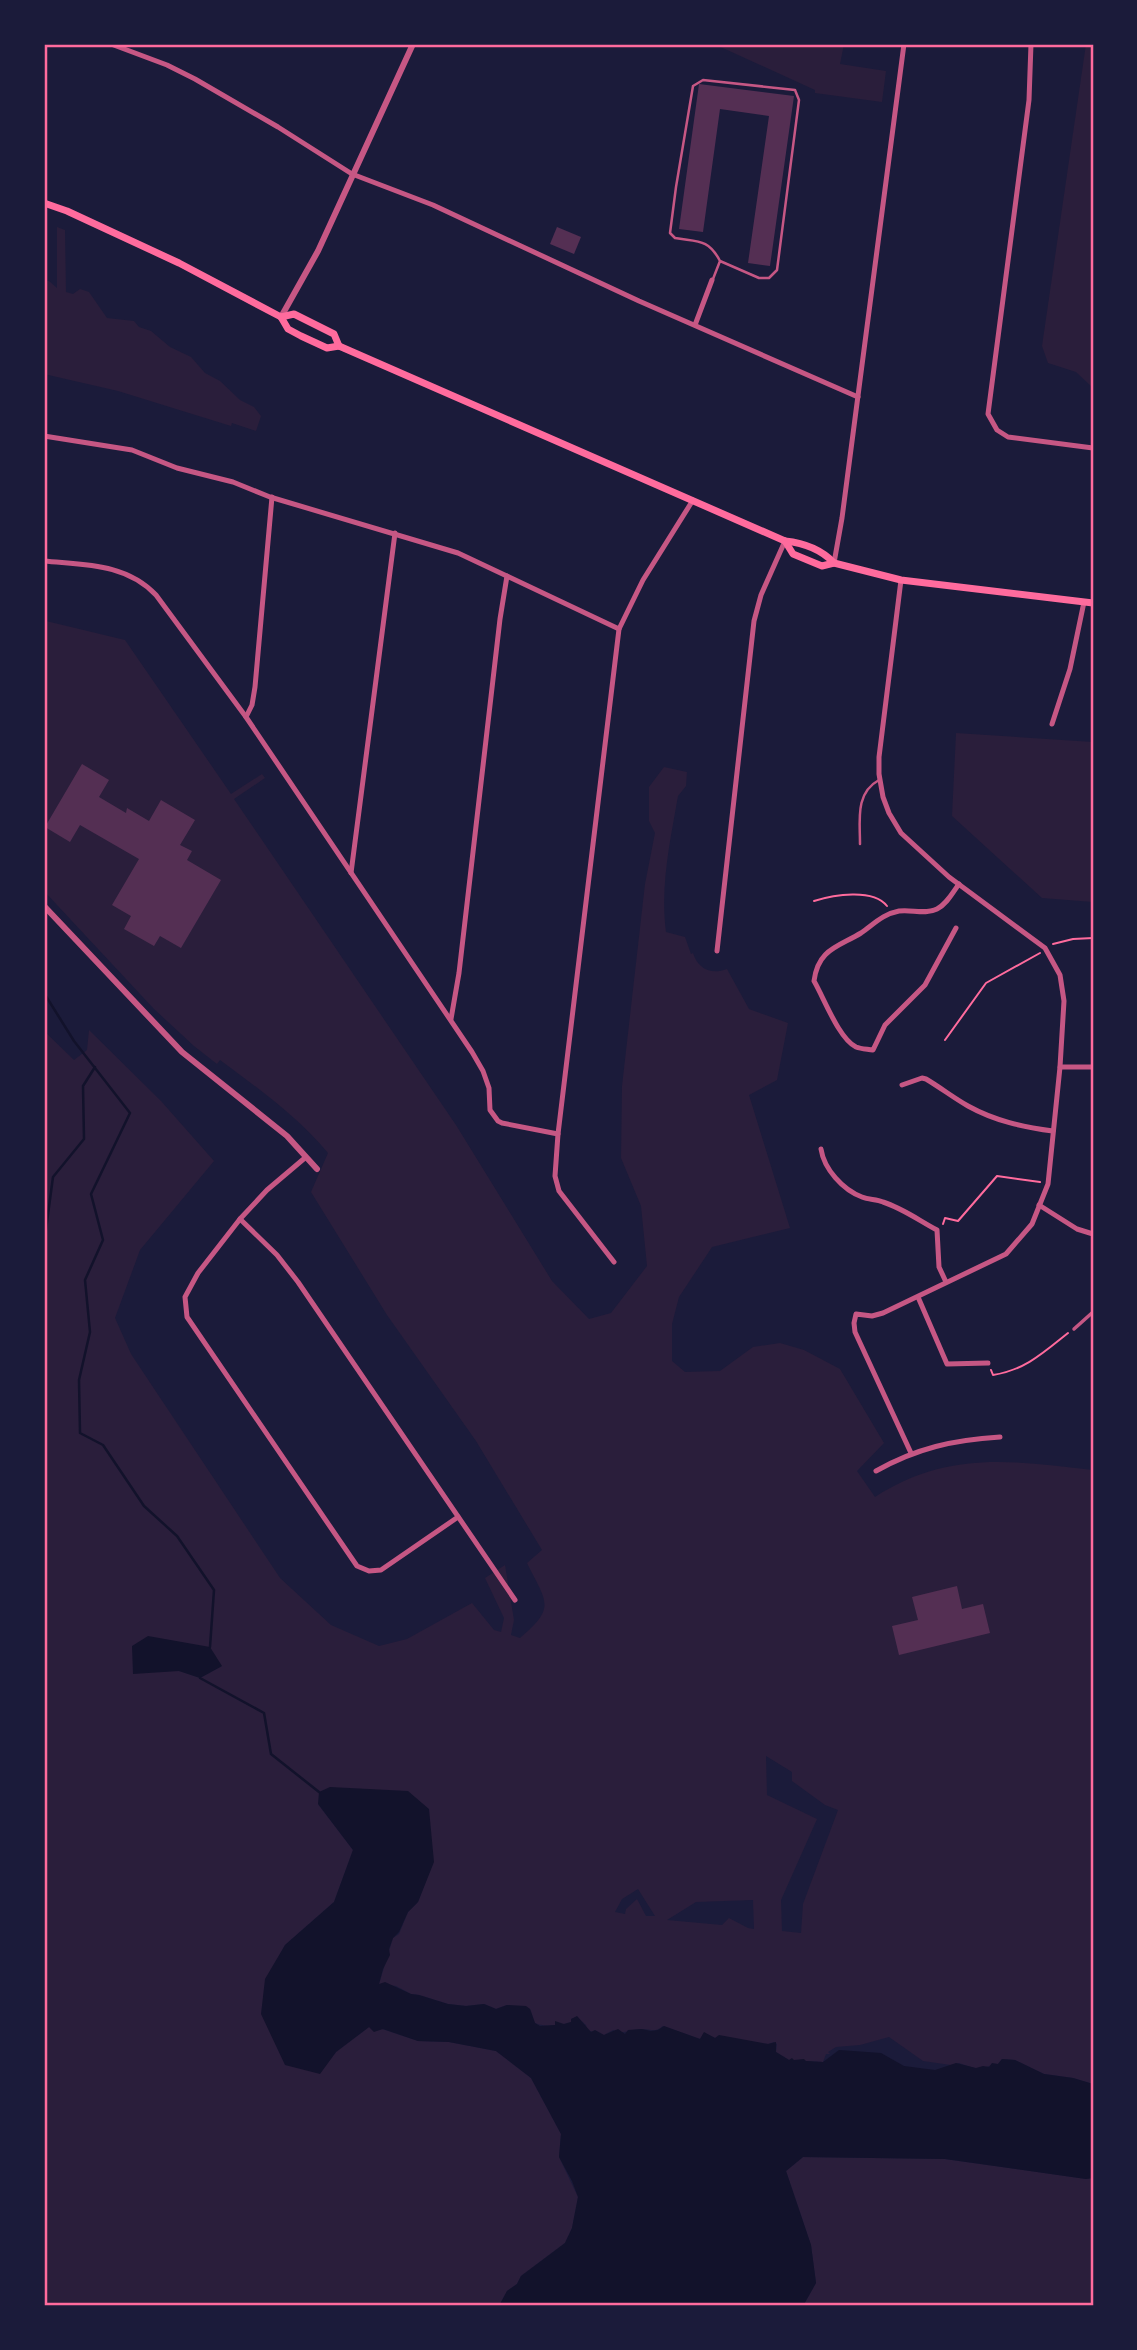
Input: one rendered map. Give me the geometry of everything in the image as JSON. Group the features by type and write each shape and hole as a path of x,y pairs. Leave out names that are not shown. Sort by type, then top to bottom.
{"main road":[{"path":"44,202 179,263 282,317 288,329 327,348 339,346 785,541 798,542 825,554 834,563"},
{"path":"282,317 294,314 334,334 339,346"},
{"path":"785,541 793,554 822,566 834,563 901,580 1093,603"}],"street":[{"path":"111,44 167,65 195,79 352,174 433,205 858,397"},
{"path":"282,317 318,251 413,44"},
{"path":"834,563 904,44"},
{"path":"1030,44 1029,100 988,406 991,421 997,430 1008,437 1093,448"},
{"path":"695,325 712,280"},
{"path":"44,436 132,450 177,468 233,482 272,497 458,552 619,629"},
{"path":"246,717 255,687 272,497"},
{"path":"614,1262 559,1191 555,1176 558,1134 619,629 643,580 693,500"},
{"path":"351,873 395,533"},
{"path":"717,951 754,621 761,595 785,541"},
{"path":"44,561 114,569 130,575 156,595 246,717 450,1019 483,1071 489,1088 489,1107 496,1119 502,1124 558,1134"},
{"path":"450,1019 459,973 500,619 508,576"},
{"path":"901,580 879,757 879,780 887,808 901,833 916,849 1045,948 1057,967 1063,991 1060,1067 1048,1184 1032,1224 1006,1254 883,1313 872,1316 856,1314 854,1322 857,1336 911,1453"},
{"path":"1052,724 1070,668 1084,602"},
{"path":"956,928 925,985 885,1025 873,1049 858,1048 846,1039 814,981 824,957 835,945 892,913 935,910 945,903 959,884"},
{"path":"44,906 181,1052 287,1136 317,1169"},
{"path":"1060,1067 1093,1067"},
{"path":"902,1085 926,1079 986,1115 1017,1125 1053,1131"},
{"path":"821,1149 824,1160 835,1176 853,1193 866,1199 883,1201 937,1230 939,1267 946,1282"},
{"path":"306,1157 240,1219 188,1289 184,1302 185,1312 353,1562 365,1570 381,1570 458,1517"},
{"path":"1039,1205 1077,1229 1093,1234"},
{"path":"240,1219 277,1255 298,1282 515,1600"},
{"path":"918,1297 947,1364 988,1363"},
{"path":"1074,1329 1093,1312"},
{"path":"876,1471 911,1453 949,1442 1000,1437"}],"lane":[{"path":"704,80 795,90 799,100 777,270 769,278 759,278 720,261 713,248 706,243 674,237 670,233 693,86 704,80"},
{"path":"712,280 720,261"},
{"path":"860,844 863,794 879,780"}],"path":[{"path":"814,901 834,895 867,895 883,901 892,913"},
{"path":"945,1040 986,983 1057,942 1093,938"},
{"path":"937,1230 945,1218 958,1221 997,1176 1048,1184"},
{"path":"988,1363 993,1375 1012,1372 1074,1329"}],"shaded area":[{"path":"714,44 844,44 840,64 886,71 882,102 815,93 815,90"},
{"path":"1086,44 1093,44 1093,386 1076,372 1048,363 1042,346"},
{"path":"57,227 65,230 66,292 73,294 80,289 89,292 107,318 134,321 170,347 191,357 205,373 220,381 240,400 254,407 261,416 256,431 232,423 231,426 118,391 44,374 44,281 49,281 57,288"},
{"path":"46,621 125,640 231,794 262,774 265,778 234,799 456,1125 552,1281 589,1319 611,1313 647,1266 641,1206 621,1158 622,1086 645,884 655,833 649,821 649,787 664,767 687,772 686,786 678,796 667,864 664,898 666,932 685,937 691,954 693,953 702,967 711,971 727,969 749,1009 788,1023 777,1080 749,1095 790,1228 712,1247 679,1297 672,1324 672,1361 685,1372 720,1371 753,1347 780,1343 804,1350 840,1369 884,1443 857,1471 875,1497 902,1482 955,1465 1008,1462 1093,1470 1093,2084 1044,2074 1015,2060 1002,2059 998,2064 977,2069 959,2063 951,2065 923,2061 889,2037 860,2045 836,2047 828,2052 830,2054 826,2054 823,2062 789,2060 776,2052 777,2044 774,2042 768,2044 724,2036 715,2038 704,2033 700,2039 663,2026 655,2030 613,2030 604,2035 587,2030 586,2025 577,2017 567,2023 543,2025 535,2023 530,2009 507,2005 496,2009 484,2004 448,2004 411,1994 396,1986 379,1984 393,1938 399,1934 408,1912 418,1902 427,1878 318,1804 353,1850 334,1902 283,1949 320,2073 336,2052 369,2027 418,2041 449,2042 496,2051 531,2078 561,2134 559,2157 578,2197 572,2228 565,2243 521,2276 517,2284 507,2291 499,2306 44,2306 44,1031 74,1060 87,1050 89,1030 161,1101 214,1161 140,1250 115,1318 131,1354 280,1578 331,1625 379,1646 407,1639 472,1603 494,1630 501,1632 504,1618 485,1578 505,1565 514,1620 511,1635 520,1638 532,1627 539,1619 544,1604 543,1596 527,1563 542,1550 476,1441 387,1315 311,1192 328,1153 304,1127 263,1092 220,1060 217,1064 194,1046 154,1009 44,891","holes":["222,1666 200,1678 179,1671","766,1756 792,1772 792,1781 825,1805 838,1810 803,1904 801,1933 782,1931 781,1900 817,1819 767,1795","638,1889 655,1916 646,1916 637,1899 626,1909 625,1914 615,1912 622,1899","753,1900 754,1929 729,1918 722,1925 667,1920 696,1902"]},
{"path":"956,733 1093,742 1093,902 1042,898 952,816"},
{"path":"148,1636 210,1647 222,1666 200,1678 179,1671 133,1674 132,1646"},
{"path":"330,1787 408,1791 429,1809 434,1862 418,1902 408,1912 399,1932 393,1938 379,1984 385,1982 411,1994 448,2004 484,2004 496,2009 507,2005 526,2006 530,2009 535,2023 540,2026 555,2025 555,2021 564,2024 577,2016 591,2032 595,2030 604,2035 618,2029 625,2034 628,2030 651,2031 664,2026 700,2039 704,2032 715,2038 719,2035 768,2044 776,2042 776,2052 789,2060 792,2058 823,2062 839,2050 881,2053 904,2066 935,2070 956,2063 976,2068 998,2064 1002,2059 1015,2060 1044,2074 1093,2084 1093,2178 945,2159 803,2157 786,2171 811,2245 816,2283 803,2306 499,2306 507,2291 517,2284 521,2276 565,2243 572,2228 578,2197 559,2157 561,2134 531,2078 496,2051 449,2042 418,2041 383,2029 374,2032 369,2027 336,2052 320,2074 285,2065 261,2014 265,1979 285,1945 334,1902 353,1850 318,1804 319,1792"},
{"path":"803,2157 945,2159 1093,2178 1093,2306 803,2306 816,2283 811,2245 786,2171"}],"building":[{"path":"699,84 794,96 770,266 748,263 769,116 720,109 703,232 679,229"},
{"path":"557,227 581,237 574,254 550,244"},
{"path":"82,764 109,780 99,797 126,813 127,808 149,821 161,800 195,820 180,845 192,851 187,860 221,880 181,948 160,936 154,946 124,929 131,916 112,905 139,859 80,825 70,842 45,827"},
{"path":"957,1586 962,1609 983,1604 990,1633 899,1655 892,1626 918,1620 912,1597"}],"waterway":[{"path":"44,993 74,1041 130,1113 91,1194 103,1240 85,1280 90,1332 79,1380 80,1433 103,1445 144,1506 177,1536 214,1590 210,1647"},
{"path":"44,1244 53,1177 84,1139 83,1086 95,1067"},
{"path":"200,1678 264,1713 271,1754 319,1792"}]}
